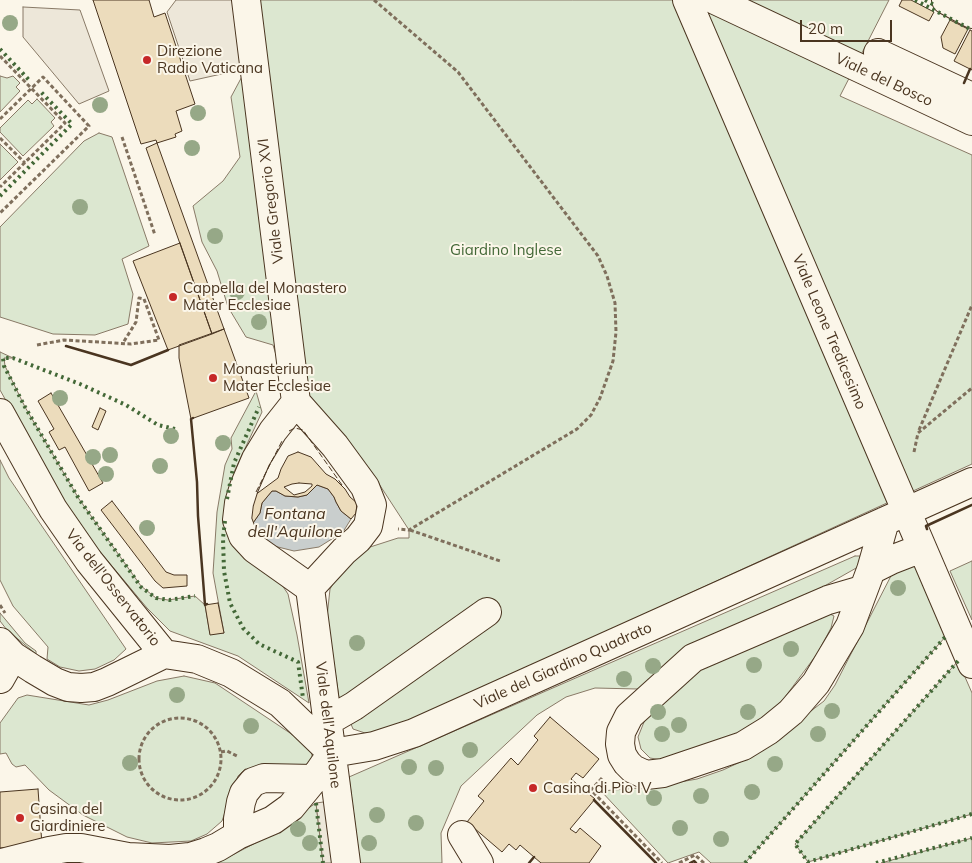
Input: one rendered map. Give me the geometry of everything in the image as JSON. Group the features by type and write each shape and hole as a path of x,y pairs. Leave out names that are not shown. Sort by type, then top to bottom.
{"street":[{"name":"Viale Gregorio XVI","path":"246,0 296,402"},
{"name":"Viale Leone Tredicesimo","path":"687,0 896,517 922,548 972,664"},
{"name":"Viale del Bosco","path":"715,0 972,121"},
{"path":"946,0 972,14"},
{"path":"878,53 972,97"},
{"path":"296,402 334,446 365,487 372,505 368,526 358,539 344,551 310,588 255,549 243,536 237,520 239,503 244,488 256,459 272,431 296,402"},
{"name":"Via dell'Osservatorio","path":"0,413 54,509 84,554 164,654 107,682 94,687 81,688 55,682 4,659"},
{"name":"Viale del Giardino Quadrato","path":"332,753 374,746 414,733 972,482"},
{"path":"896,517 867,580 850,626 816,683 791,712 769,730 743,746 653,775 633,769 622,755 620,744 621,732 629,716 693,658 828,600 867,580 891,560 922,548"},
{"name":"Viale dell'Aquilone","path":"310,588 346,863"},
{"path":"328,721 354,706 487,612"},
{"path":"2,863 66,848 81,848 128,857 170,859 190,857 218,847 238,835 273,820 291,807 314,779 332,753 280,704 231,673 197,659 164,654"},
{"path":"238,835 238,818 241,802 244,793 253,782 264,778 314,779"},
{"path":"462,836 479,863"}],"path":[{"path":"374,0 458,72 598,256 607,276 615,303 616,332 613,361 600,398 591,415 577,429 409,530"},
{"path":"0,56 65,123 0,187"},
{"path":"0,119 43,76 89,126 0,213"},
{"path":"0,138 25,163"},
{"path":"122,138 155,235"},
{"path":"37,345 64,340 132,344 159,340 144,299 139,298 136,322 122,343"},
{"path":"912,458 918,433 972,305"},
{"path":"918,433 972,388"},
{"path":"368,526 409,530 500,561"},
{"path":"179,717 191,719 211,731 218,741 221,752 221,764 218,776 204,794 193,799 181,801 164,797 149,787 143,777 139,766 142,742 148,732 157,725 179,717"},
{"path":"622,755 591,790 662,863"},
{"path":"679,863 695,855 704,863"}],"green space":[{"name":"Giardino Inglese","path":"256,0 889,0 840,96 972,155 972,464 413,720 383,732 365,733 353,729 351,724 353,719 366,699 339,698 327,617 330,589 342,567 364,549 398,538 409,538 409,530 368,467 284,381 273,345 246,337 228,307 217,271 202,242 193,206 223,181 240,157 231,97 261,41"},
{"path":"0,76 7,78 13,76 20,83 16,87 20,91 0,112"},
{"path":"37,99 55,118 51,122 54,126 23,156 0,132 0,128 28,100 32,104"},
{"path":"99,133 112,137 149,246 122,259 133,294 128,324 95,335 53,334 0,317 0,227 84,141"},
{"path":"0,144 18,162 0,180"},
{"path":"0,352 13,358 4,358 5,366 25,407 79,499 141,586 156,598 168,600 195,596 205,605 210,634 224,633 213,573 217,512 225,465 232,449 231,438 256,391 262,412 235,470 228,517 288,594 309,703 238,656 170,631 147,608 81,529 18,422 0,390"},
{"path":"0,460 9,478 126,649 114,660 95,669 79,671 60,667 47,659 48,647 13,606 0,580"},
{"path":"855,556 861,556 858,567 805,597 689,648 638,689 595,688 566,697 537,715 461,786 441,833 442,863 360,863 349,777"},
{"path":"972,561 972,620 950,571"},
{"path":"915,564 947,635 745,863 711,863 699,852 668,863 601,791 652,787 697,779 751,757 824,701 835,685 894,570"},
{"path":"0,613 25,643 36,651 36,654 7,630 0,621"},
{"path":"828,613 834,616 831,628 817,654 769,715 735,737 662,760 650,758 641,749 638,737 644,722 656,707 699,669"},
{"path":"958,661 972,693 972,814 808,862 795,844"},
{"path":"184,676 215,683 311,747 313,764 282,773 245,769 238,776 222,821 207,834 191,841 152,843 127,837 83,815 49,790 25,765 16,767 12,764 6,753 0,754 0,723 18,698 27,695 89,705 108,700 157,681"},
{"path":"316,803 323,863 217,863 263,839"},
{"path":"972,838 972,863 881,863"}],"shaded area":[{"path":"176,0 235,0 244,69 190,81 167,12"},
{"path":"23,7 80,10 109,91 79,104 23,37"},
{"path":"331,801 338,863 323,863 316,803"}],"water":[{"name":"Fontana dell'Aquilone","path":"317,485 328,489 341,511 351,519 343,532 319,547 294,551 270,545 254,527 253,523 260,513 262,503 272,491 285,496 298,497 307,495"}],"building":[{"name":"Direzione Radio Vaticana","path":"93,0 149,0 154,17 165,13 195,104 176,111 182,131 175,134 176,137 157,143 156,140 141,144"},
{"path":"902,0 911,0 934,12 929,21 899,6"},
{"path":"950,20 968,29 955,54 943,48 941,37"},
{"path":"970,30 972,31 972,70 954,61"},
{"path":"157,143 224,329 212,334 146,148"},
{"name":"Cappella del Monastero Mater Ecclesiae","path":"180,243 212,334 168,350 133,261"},
{"name":"Monasterium Mater Ecclesiae","path":"224,329 249,398 191,419 179,358 179,345"},
{"path":"51,393 103,483 89,491 65,447 59,450 49,432 54,429 38,401"},
{"path":"100,408 106,411 98,430 92,427"},
{"path":"298,452 311,457 326,474 335,479 345,489 357,503 356,513 351,519 341,511 328,489 317,485 307,495 298,497 285,496 272,491 262,503 260,513 253,523 243,511 255,495 278,478 288,456","holes":["299,483 312,484 305,492 294,495 284,487"]},
{"path":"112,501 166,572 174,575 187,575 187,586 163,588 155,581 101,510"},
{"path":"218,603 224,633 210,635 205,605"},
{"name":"Casina di Pio IV","path":"550,717 599,759 583,778 576,773 571,779 595,799 570,829 576,833 580,828 601,846 589,863 541,863 520,845 516,850 509,844 502,852 467,822 484,801 478,796 511,758 518,765 538,740 534,736"},
{"name":"Casina del Giardiniere","path":"38,789 42,845 0,848 0,792"}],"hedge":[{"path":"915,0 972,30"},
{"path":"925,0 936,6"},
{"path":"0,49 29,80"},
{"path":"0,196 72,124 39,90"},
{"path":"175,429 158,425 126,405 80,384 13,358 3,358 4,366 25,407 79,499 141,587 156,598 169,600 195,596"},
{"path":"227,499 234,463 259,407"},
{"path":"225,521 223,538 224,571 230,603 243,628 259,644 298,662 303,698"},
{"path":"745,863 947,635"},
{"path":"958,661 795,844 808,862 972,814"},
{"path":"316,803 323,863"},
{"path":"876,863 972,838"}],"fence":[{"path":"289,431 295,428 303,430 342,485"},
{"path":"256,492 282,441"}],"wall":[{"path":"964,83 970,69"},
{"path":"66,346 131,365 168,350"},
{"path":"193,418 191,419 198,516 205,605 207,604"},
{"path":"927,529 926,526 972,505"},
{"path":"594,800 656,863"},
{"path":"529,863 534,857"},
{"path":"690,863 694,861 696,863"}],"place":[{"name":"Direzione Radio Vaticana","path":"147,60"},
{"name":"Cappella del Monastero Mater Ecclesiae","path":"173,297"},
{"name":"Monasterium Mater Ecclesiae","path":"213,378"},
{"name":"Casina di Pio IV","path":"533,788"},
{"name":"Casina del Giardiniere","path":"20,818"}]}
